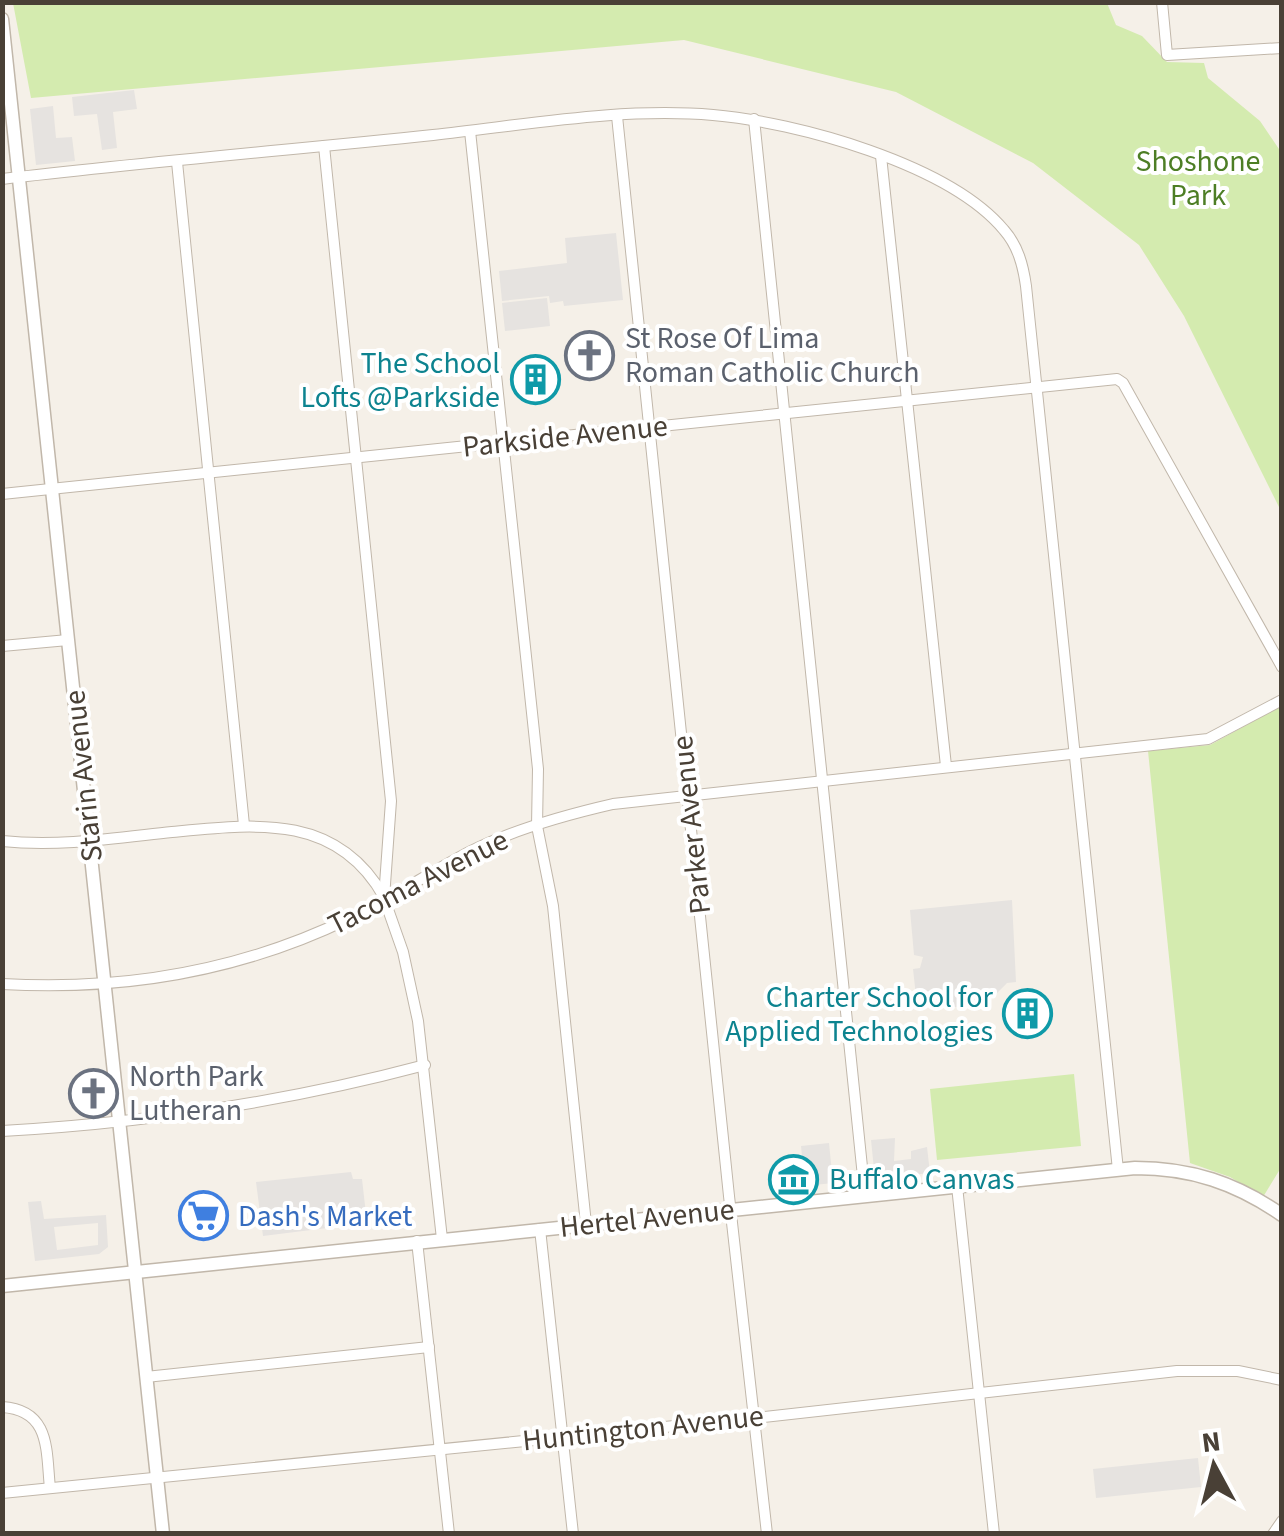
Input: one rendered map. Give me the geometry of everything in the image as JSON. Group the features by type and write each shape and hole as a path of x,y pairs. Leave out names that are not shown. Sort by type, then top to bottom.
{"street":[{"path":"1162,2 1168,55 1282,48"},
{"name":"Starin Avenue","path":"2,19 163,1534"},
{"path":"2,179 617,116 688,114 754,119 815,132 881,156 933,180 981,210 1006,232 1022,263 1037,387 1118,1170"},
{"name":"Parker Avenue","path":"617,116 767,1534"},
{"path":"754,119 865,1196"},
{"path":"470,131 538,769 538,826 553,906 586,1224"},
{"path":"324,146 391,800 384,898"},
{"path":"881,156 946,766"},
{"path":"176,162 244,825"},
{"name":"Parkside Avenue","path":"2,494 1114,379 1125,387 1282,667"},
{"path":"2,646 68,640"},
{"name":"Tacoma Avenue","path":"2,984 105,984 188,974 254,955 351,918 472,850 613,804 1208,738 1282,700"},
{"path":"2,841 91,840 244,825 284,827 328,842 371,874 384,898 410,980 425,1065 442,1239"},
{"path":"2,1130 119,1121 270,1101 425,1065"},
{"name":"Hertel Avenue","path":"2,1286 1118,1170 1159,1168 1204,1174 1260,1200 1282,1215"},
{"path":"957,1186 994,1534"},
{"path":"540,1229 573,1534"},
{"path":"417,1242 449,1534"},
{"path":"146,1377 429,1348"},
{"name":"Huntington Avenue","path":"2,1493 1196,1370 1258,1373 1282,1380"},
{"path":"2,1407 24,1411 42,1430 50,1488"},
{"path":"1274,1534 1282,1521"}],"green space":[{"name":"Shoshone Park","path":"13,3 1107,3 1116,25 1142,36 1167,62 1204,63 1208,78 1260,121 1281,152 1281,511 1184,316 1139,245 1033,163 896,92 684,40 31,98"},
{"path":"1281,706 1282,1166 1263,1197 1230,1177 1190,1163 1148,751 1210,745"},
{"path":"1074,1074 1081,1146 937,1160 930,1089"}],"shaded area":[{"path":"134,90 137,109 113,112 117,148 102,150 97,114 74,116 72,97"},
{"path":"53,106 56,138 72,137 75,161 36,165 30,109"},
{"path":"616,233 623,300 564,306 563,301 550,303 549,296 502,301 499,271 567,263 565,238"},
{"path":"547,298 550,326 505,331 502,303"},
{"path":"1012,900 1016,982 1007,983 995,995 970,1007 953,1007 916,996 913,969 920,968 923,957 914,955 910,910"},
{"path":"895,1138 894,1161 911,1159 911,1151 927,1147 930,1173 875,1179 871,1140"},
{"path":"829,1143 833,1183 805,1186 801,1146"},
{"path":"351,1172 353,1179 362,1179 367,1223 263,1236 256,1182"},
{"path":"41,1201 44,1219 106,1215 108,1247 99,1254 35,1261 28,1202","holes":["98,1223 98,1245 57,1250 54,1227"]},
{"path":"1198,1458 1201,1487 1096,1498 1093,1469"}],"place":[{"name":"St Rose Of Lima Roman Catholic Church","path":"590,355"},
{"name":"The School Lofts @Parkside","path":"535,380"},
{"name":"Charter School for Applied Technologies","path":"1028,1014"},
{"name":"North Park Lutheran","path":"94,1093"},
{"name":"Buffalo Canvas","path":"794,1179"},
{"name":"Dash's Market","path":"203,1216"}]}
